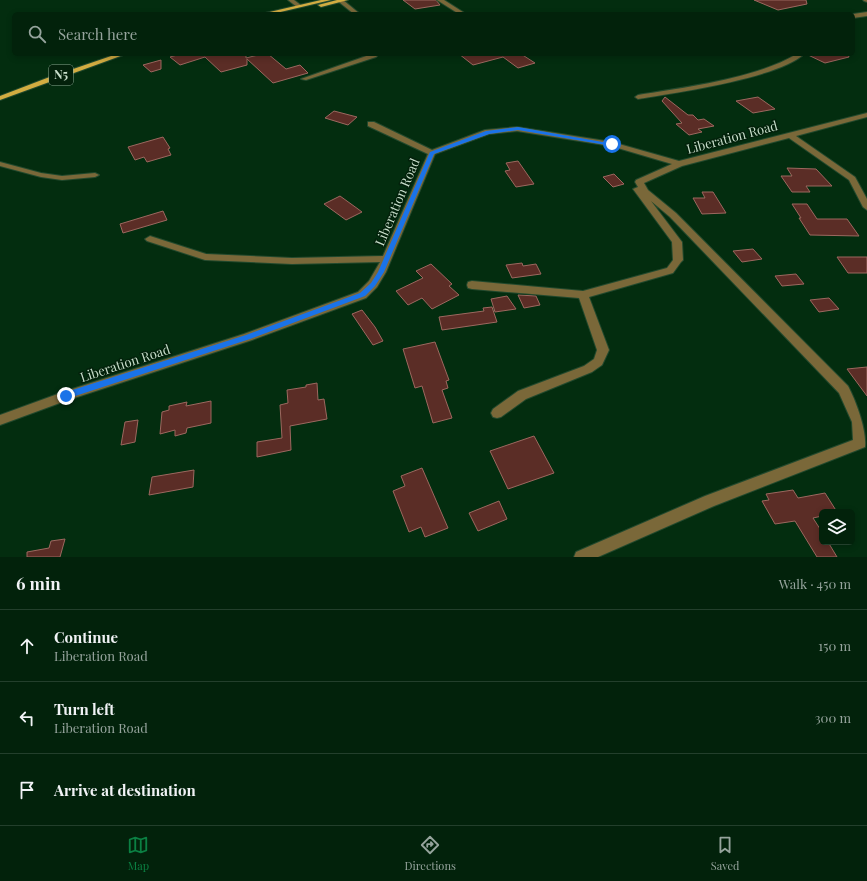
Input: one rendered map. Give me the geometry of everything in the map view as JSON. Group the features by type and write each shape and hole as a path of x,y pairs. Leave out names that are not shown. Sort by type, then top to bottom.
{"main road":[{"path":"273,12 328,0"},
{"path":"291,12 343,0"},
{"name":"N5","path":"0,92 44,75 102,56"},
{"name":"N5","path":"0,98 49,79 117,56"}],"street":[{"path":"291,0 299,6"},
{"path":"343,0 355,12"},
{"path":"440,0 460,12"},
{"path":"855,16 867,14"},
{"path":"304,79 374,56"},
{"path":"638,98 714,84 753,74 780,65 797,56"},
{"name":"Liberation Road","path":"0,420 66,396 248,337 362,295 373,284 387,259 432,153 488,132 518,129 612,144 679,164 867,115"},
{"path":"372,124 432,153"},
{"path":"790,135 852,179 867,206"},
{"path":"0,164 41,175 62,178 95,175"},
{"path":"472,285 583,295 670,271 678,260 677,242 636,186 639,182 679,164"},
{"path":"581,557 710,501 860,443 858,422 844,390 674,216 646,192 639,182"},
{"path":"150,239 205,257 292,261 387,259"},
{"path":"497,413 522,395 588,369 598,362 603,350 583,295"}],"building":[{"path":"403,0 436,0 440,5 415,9"},
{"path":"754,0 806,0 807,4 778,10"},
{"path":"246,56 246,58 254,56 270,56 286,69 300,65 308,73 273,83 247,59 247,65 221,72 205,57 180,65 170,57"},
{"path":"462,56 524,56 535,63 518,68 503,57 473,65"},
{"path":"810,56 849,57 825,63"},
{"path":"161,60 161,69 151,72 143,65"},
{"path":"665,97 688,115 693,115 698,120 704,119 714,126 698,129 702,132 689,135 676,124 682,123 662,101"},
{"path":"758,97 775,109 753,113 736,101"},
{"path":"334,111 357,117 348,125 325,118"},
{"path":"163,137 170,148 168,149 171,155 147,162 144,157 135,160 128,147"},
{"path":"518,161 534,184 516,187 505,171 510,170 506,163"},
{"path":"787,168 816,169 832,186 806,186 810,192 792,192 781,176 792,176"},
{"path":"614,174 624,184 613,187 603,177"},
{"path":"702,192 713,192 726,213 702,214 693,198 705,198"},
{"path":"340,196 362,212 346,220 324,204"},
{"path":"792,204 807,204 817,219 847,219 859,236 810,235"},
{"path":"163,211 167,220 123,233 120,224"},
{"path":"753,249 762,259 742,262 733,251"},
{"path":"837,257 867,257 867,273 848,273"},
{"path":"522,263 523,266 536,264 541,274 512,278 506,265"},
{"path":"431,264 452,284 449,286 459,295 432,309 422,298 408,305 396,291 423,278 416,271"},
{"path":"796,274 804,284 782,286 775,276"},
{"path":"518,295 536,296 540,305 524,308"},
{"path":"507,296 516,309 495,312 491,299"},
{"path":"829,298 839,309 819,312 810,300"},
{"path":"492,307 497,322 442,330 439,317 484,311 483,308"},
{"path":"362,310 375,327 383,341 373,345 352,314"},
{"path":"435,342 449,380 446,381 448,388 442,390 452,418 433,423 422,386 415,388 403,349"},
{"path":"867,367 867,396 847,369"},
{"path":"317,383 318,400 324,399 327,419 290,426 291,450 257,457 257,442 282,438 280,405 288,403 287,390 306,387 306,385"},
{"path":"211,401 211,423 187,428 186,433 175,436 175,430 160,434 162,412 169,410 169,406 187,402 186,406"},
{"path":"138,420 135,442 121,445 125,422"},
{"path":"534,436 554,473 508,489 490,451"},
{"path":"422,468 448,528 425,537 421,527 409,532 393,491 405,486 401,476"},
{"path":"194,470 193,487 149,495 152,477"},
{"path":"793,490 798,498 825,493 835,509 819,509 819,517 813,518 819,527 819,545 830,545 837,557 817,557 795,521 775,524 762,501 769,500 766,494"},
{"path":"499,501 507,519 478,531 469,513"},
{"path":"65,539 60,557 27,557 27,552 49,548 51,541"}],"route":[{"path":"66,396 248,337 362,295 373,284 381,272 432,153 495,130 518,129 612,144"}]}
